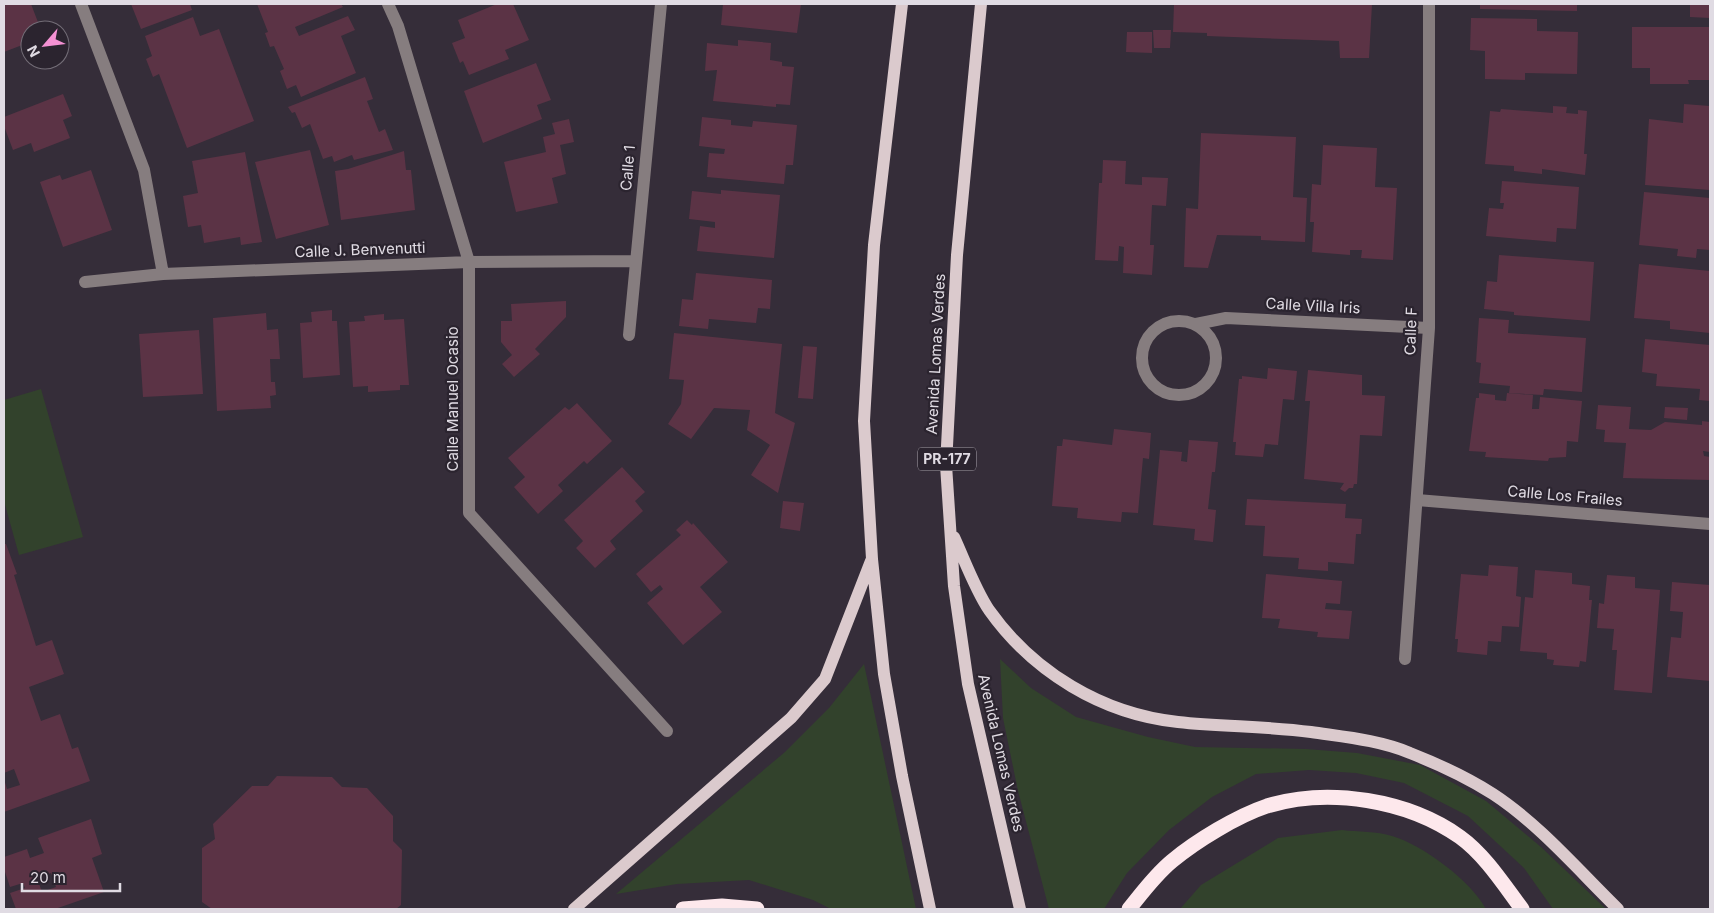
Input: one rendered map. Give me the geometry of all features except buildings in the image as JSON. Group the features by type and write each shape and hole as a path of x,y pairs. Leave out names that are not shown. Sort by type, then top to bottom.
{"highway":[{"path":"1129,909 1172,861 1235,821 1266,807 1287,802 1349,798 1416,814 1461,838 1489,866 1522,909"},
{"path":"683,909 722,906 757,909"}],"main road":[{"path":"902,4 874,245 864,421 872,559 884,674 902,776 930,909"},
{"name":"Avenida Lomas Verdes","path":"981,4 956,255 946,465 954,586 968,684 1020,909"},
{"path":"951,530 988,609 1012,638 1050,673 1080,692 1124,711 1177,722 1283,728 1357,739 1408,752 1494,794 1538,832 1618,909"},
{"path":"574,909 791,718 825,679 872,559"}],"street":[{"path":"81,4 144,170 163,274"},
{"name":"Calle Manuel Ocasio","path":"388,4 398,26 469,262 469,513 667,731"},
{"name":"Calle 1","path":"629,335 661,4"},
{"name":"Calle F","path":"1405,659 1429,328 1429,4"},
{"name":"Calle J. Benvenutti","path":"85,282 163,274 469,262 636,261"},
{"name":"Calle Villa Iris","path":"1196,324 1226,318 1429,328"},
{"path":"1184,320 1196,324 1206,332 1213,342 1216,366 1211,378 1204,387 1193,393 1181,396 1169,394 1158,388 1146,375 1142,357 1144,344 1150,334 1160,326 1172,321 1184,320"},
{"name":"Calle Los Frailes","path":"1417,500 1710,524"}],"green space":[{"path":"41,389 83,537 19,555 4,501 4,400"},
{"path":"1000,659 1031,688 1076,717 1148,737 1195,747 1306,749 1357,753 1420,765 1486,801 1541,847 1606,909 1553,909 1524,868 1468,816 1404,783 1356,773 1309,770 1256,774 1212,797 1169,830 1127,873 1104,909 1049,909 1018,791 1003,718"},
{"path":"864,664 916,909 831,909 813,900 749,880 677,884 616,894 785,752 829,708"},
{"path":"1342,830 1386,834 1418,847 1458,876 1479,898 1486,909 1180,909 1201,885 1278,838"}]}
